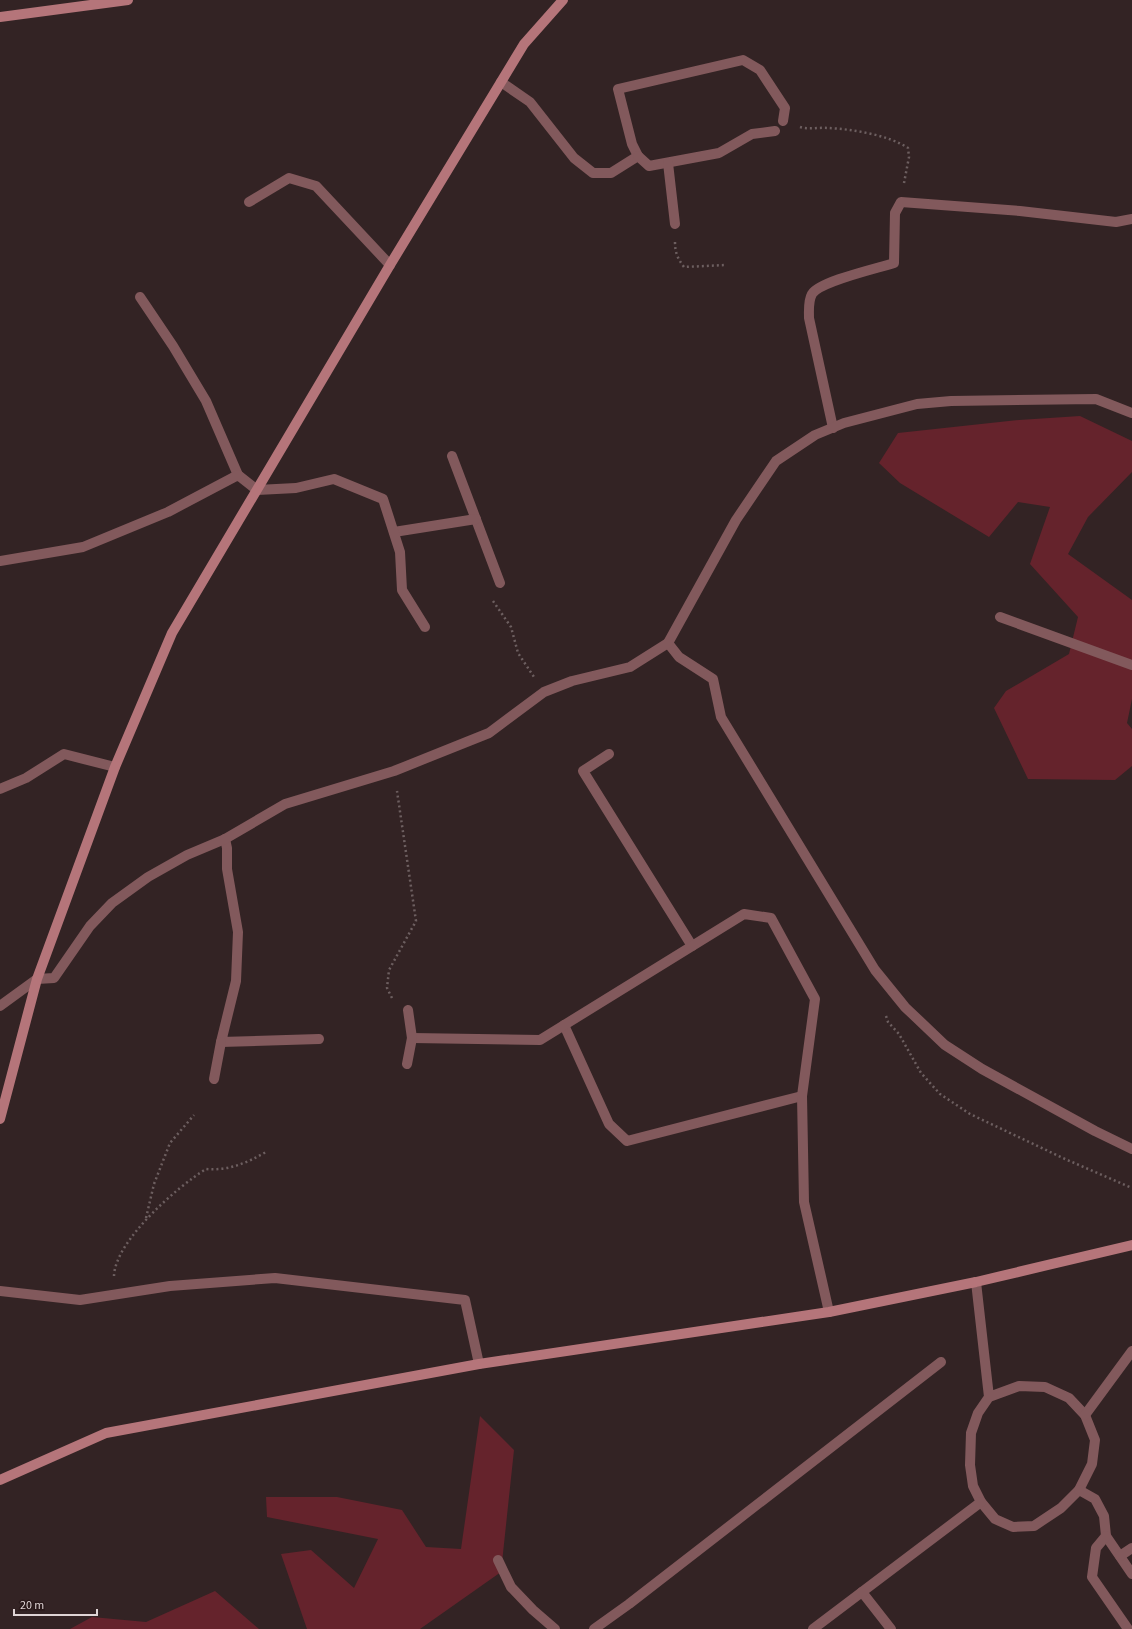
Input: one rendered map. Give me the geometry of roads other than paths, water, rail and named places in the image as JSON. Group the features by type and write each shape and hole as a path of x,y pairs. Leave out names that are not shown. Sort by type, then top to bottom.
{"street":[{"path":"0,17 128,0"},
{"path":"0,1119 37,979 115,767 172,633 390,265 524,44 562,0"},
{"path":"775,131 752,134 719,153 649,166 638,156 632,144 618,89 743,60 760,70 785,108 783,121"},
{"path":"501,82 530,102 574,158 593,173 611,172 638,156"},
{"path":"668,163 676,224"},
{"path":"249,202 289,178 316,186 390,265"},
{"path":"833,428 809,318 808,307 813,293 828,283 894,263 895,213 901,202 1020,211 1116,222 1132,218"},
{"path":"140,297 206,401 238,476 257,490 296,488 334,479 384,499 400,552 402,590 425,627"},
{"path":"0,1006 37,979 54,978 90,926 112,903 148,877 174,862 225,839 285,804 394,771 488,733 544,692 572,681 630,667 668,643 736,520 776,461 815,435 844,423 917,404 951,401 1096,399 1132,413"},
{"path":"452,456 500,583"},
{"path":"0,560 84,547 168,512 238,476"},
{"path":"394,532 476,519"},
{"path":"1000,617 1132,665"},
{"path":"668,643 679,657 713,679 721,717 875,970 905,1008 945,1045 982,1069 1095,1131 1132,1149"},
{"path":"0,789 26,778 64,754 115,767"},
{"path":"609,754 583,770 692,946"},
{"path":"214,1079 221,1042 236,981 238,932 227,869 227,848 225,839"},
{"path":"412,1038 540,1040 744,914 771,918 814,999 802,1096 804,1202 829,1312"},
{"path":"407,1064 412,1038 408,1010"},
{"path":"564,1025 609,1124 627,1142 802,1096"},
{"path":"221,1042 319,1039"},
{"path":"0,1480 106,1434 479,1364 829,1312 976,1282 1132,1245"},
{"path":"0,1291 80,1300 170,1286 276,1278 465,1300 479,1364"},
{"path":"976,1282 989,1398"},
{"path":"1085,1415 1132,1351"},
{"path":"594,1629 635,1599 941,1362"},
{"path":"1019,1386 1045,1387 1069,1398 1085,1415 1095,1440 1092,1464 1079,1490 1061,1508 1034,1526 1013,1527 995,1519 981,1502 973,1486 970,1465 971,1433 978,1413 989,1398 1019,1386"},
{"path":"1079,1490 1095,1499 1104,1516 1106,1536 1132,1574"},
{"path":"813,1629 981,1502"},
{"path":"1106,1536 1096,1548 1092,1577 1128,1629"},
{"path":"1120,1556 1132,1548"},
{"path":"498,1560 511,1587 533,1610 555,1629"},
{"path":"862,1592 891,1629"}]}
